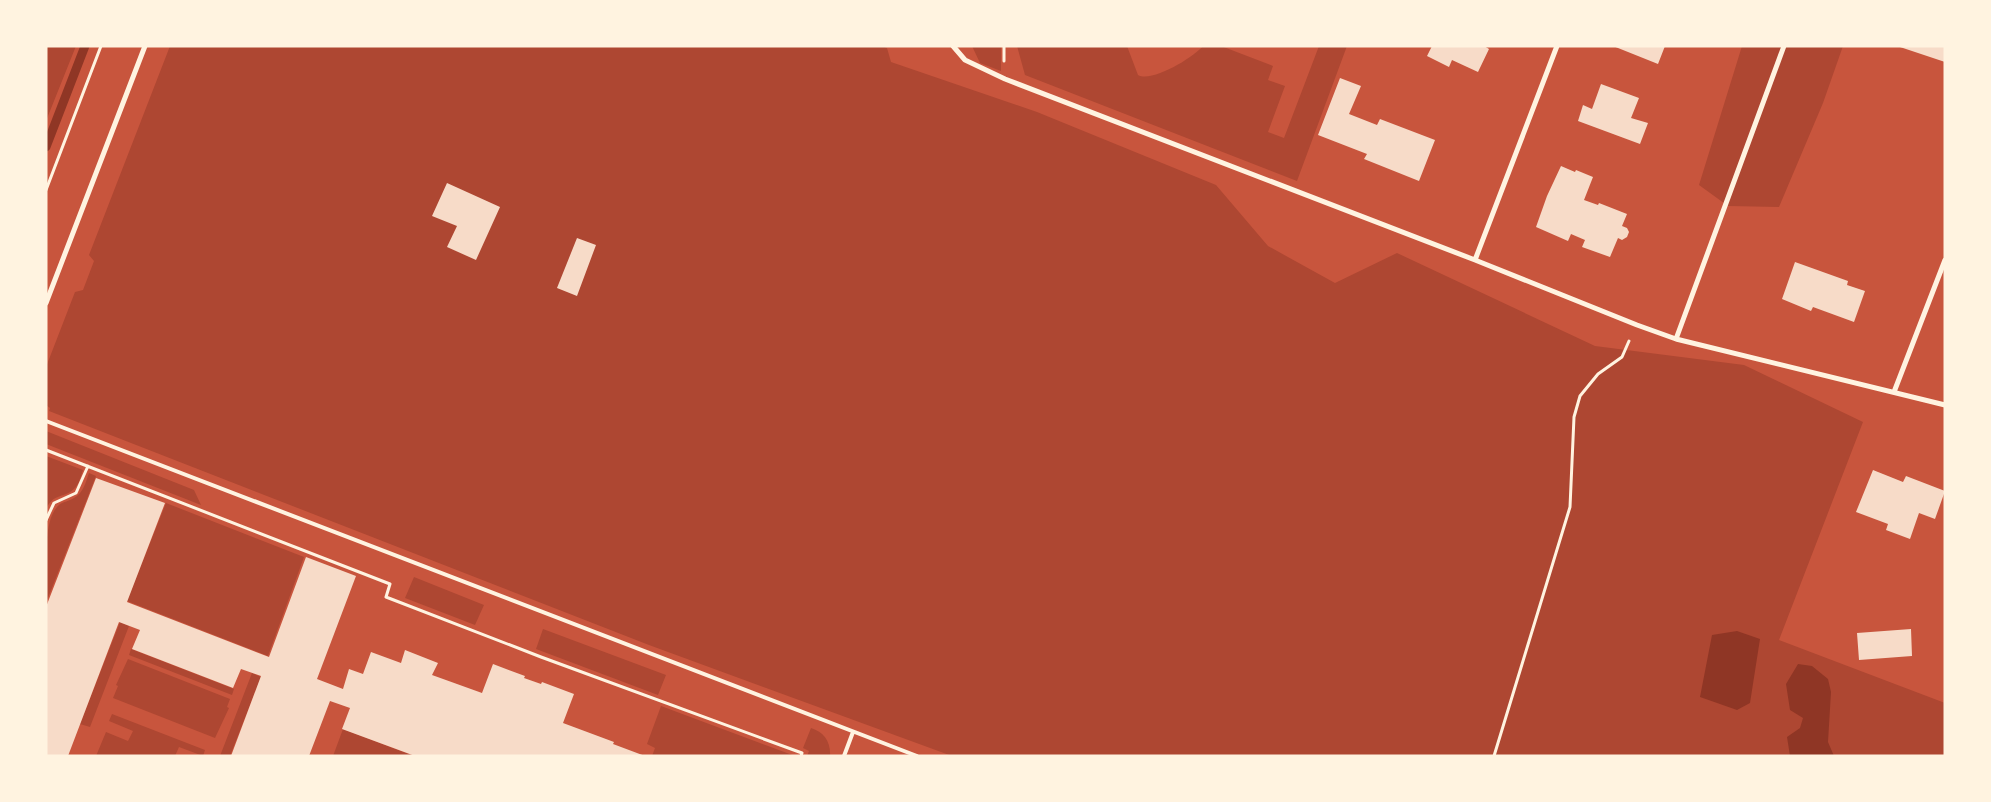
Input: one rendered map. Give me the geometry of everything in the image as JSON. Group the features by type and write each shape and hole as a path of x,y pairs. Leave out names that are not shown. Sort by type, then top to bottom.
{"street":[{"path":"46,303 145,46"},
{"path":"953,46 965,60 1005,79 1475,260 1637,325 1676,338 1945,405"},
{"path":"1475,260 1557,46"},
{"path":"1676,338 1784,46"},
{"path":"1894,392 1945,260"}],"lane":[{"path":"46,421 917,756"},
{"path":"844,756 852,732"}],"path":[{"path":"46,190 101,46"},
{"path":"1494,756 1570,507 1574,417 1580,396 1598,374 1622,357 1637,325"},
{"path":"46,450 390,584 386,596 541,657 802,753 801,756"},
{"path":"46,520 54,503 76,493 88,466"}],"shaded area":[{"path":"46,46 76,46 46,121"},
{"path":"170,46 882,46 887,48 891,62 1037,112 1216,185 1268,246 1335,283 1397,253 1595,346 1744,365 1863,422 1779,640 1945,703 1945,756 952,756 649,645 49,411 50,408 46,405 46,367 75,292 83,290 94,261 89,255"},
{"path":"972,46 1001,46 1001,71 980,63"},
{"path":"1017,46 1127,46 1138,75 1144,77 1172,68 1203,46 1221,46 1273,66 1268,80 1285,86 1268,132 1284,138 1319,46 1347,46 1297,181 1025,75"},
{"path":"1742,46 1843,46 1823,103 1779,207 1728,206 1699,185"},
{"path":"46,431 194,490 201,505 46,444"},
{"path":"46,456 83,470 75,488 67,494 52,500 46,509"},
{"path":"89,473 96,476 46,603 46,553 52,515 60,504 74,498 81,492"},
{"path":"166,503 304,557 268,656 127,601"},
{"path":"414,577 484,605 475,625 405,598"},
{"path":"120,622 129,626 90,727 80,724"},
{"path":"543,629 666,675 658,695 536,649"},
{"path":"1737,631 1760,639 1750,703 1737,710 1700,697 1712,635"},
{"path":"131,649 234,689 232,695 129,655"},
{"path":"128,659 230,699 227,707 229,708 215,738 113,698 118,686 116,685"},
{"path":"1798,664 1812,666 1828,679 1831,692 1828,742 1834,756 1790,756 1787,737 1800,728 1803,718 1790,710 1786,684"},
{"path":"252,673 261,677 230,756 220,756"},
{"path":"661,706 795,756 652,756 655,748 647,744"},
{"path":"112,714 205,750 203,756 179,747 175,756 96,756 106,732 128,741 133,731 109,721"},
{"path":"811,728 820,732 826,738 830,756 807,756 809,751 803,748"},
{"path":"343,729 414,756 333,756"}],"building":[{"path":"1432,46 1484,46 1489,49 1478,72 1452,60 1449,67 1427,56"},
{"path":"1613,46 1665,46 1658,64"},
{"path":"1945,46 1945,62 1900,47"},
{"path":"1340,78 1361,86 1349,114 1377,125 1380,119 1435,140 1419,181 1364,159 1367,154 1318,135"},
{"path":"1601,84 1639,98 1631,118 1648,123 1640,144 1578,121 1583,105 1592,109"},
{"path":"1561,166 1593,177 1584,200 1598,205 1599,203 1627,214 1622,226 1627,228 1629,232 1627,237 1622,240 1618,238 1610,257 1582,247 1585,240 1571,234 1568,241 1536,227 1547,196"},
{"path":"447,183 500,207 476,260 447,247 457,226 432,216"},
{"path":"577,238 596,245 577,296 557,288"},
{"path":"1795,262 1848,281 1847,285 1865,291 1854,322 1813,307 1811,311 1782,299"},
{"path":"1873,470 1903,482 1906,476 1945,491 1935,519 1919,513 1910,539 1886,530 1888,524 1856,512"},
{"path":"96,478 165,503 127,602 269,657 306,557 356,576 317,679 343,689 349,669 363,674 371,652 401,663 405,650 438,663 432,675 482,693 493,664 525,676 524,678 541,684 542,682 574,694 563,723 645,756 415,756 342,729 350,708 330,701 309,756 231,756 261,676 241,669 233,688 132,649 140,630 119,622 68,756 46,756 46,607"},
{"path":"1911,629 1912,656 1859,660 1857,633"}],"waterway":[{"path":"46,147 85,46"}]}
